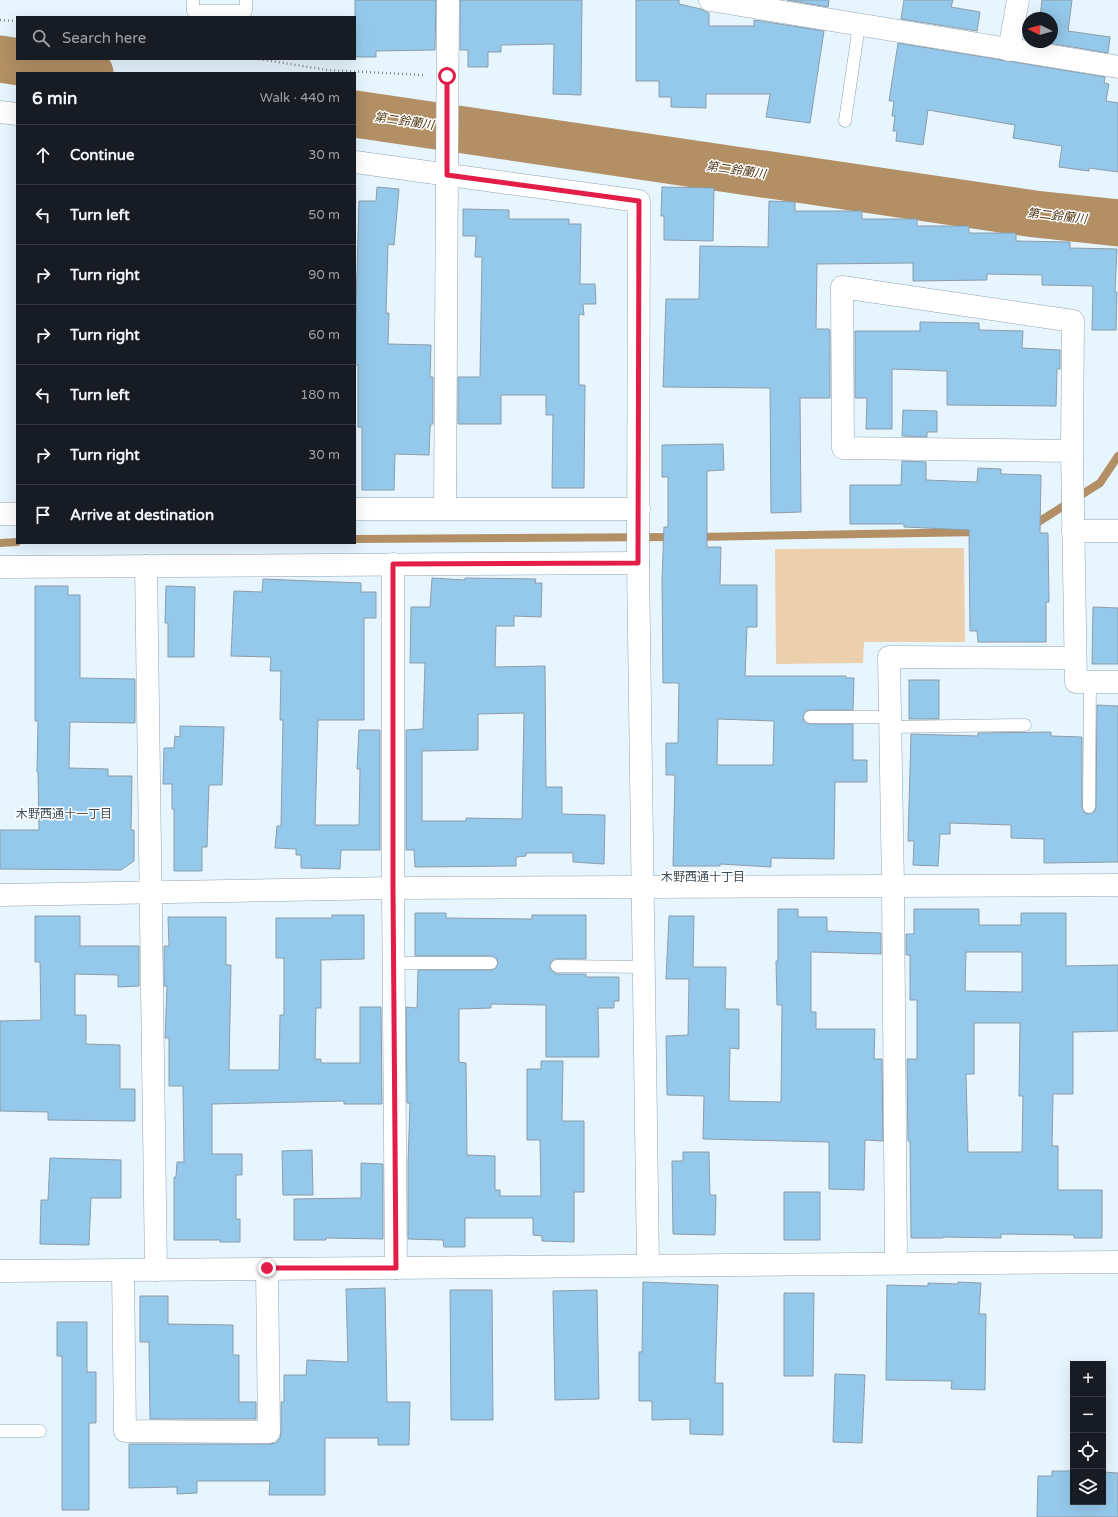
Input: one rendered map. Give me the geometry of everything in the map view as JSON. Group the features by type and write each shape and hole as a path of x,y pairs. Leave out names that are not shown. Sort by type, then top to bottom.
{"street":[{"path":"445,507 448,0"},
{"path":"710,0 1118,67"},
{"path":"1009,50 1018,0"},
{"path":"0,112 16,114"},
{"path":"356,162 639,201 638,563 648,1264"},
{"path":"1072,451 843,448 842,287 1073,321 1072,451 1076,682 1118,682"},
{"path":"356,509 445,507 639,509"},
{"path":"0,514 16,514"},
{"path":"1073,532 1118,531"},
{"path":"0,567 638,563"},
{"path":"393,564 393,963 396,1268"},
{"path":"146,566 152,893 156,1270"},
{"path":"896,1263 893,887 889,658 1075,658"},
{"path":"0,895 393,888 1118,885"},
{"path":"0,1271 123,1271 648,1264 1118,1262"},
{"path":"123,1271 125,1432 269,1432 267,1268"}],"lane":[{"path":"193,0 193,12 246,11 246,0"},
{"path":"844,121 860,25"},
{"path":"1089,807 1090,682"},
{"path":"810,716 890,722 1025,725"},
{"path":"393,963 491,963"},
{"path":"557,966 643,967"},
{"path":"0,1431 40,1431"}],"path":[{"path":"0,20 16,21"},
{"path":"266,60 344,72"},
{"path":"356,73 447,84"}],"shaded area":[{"path":"964,548 965,642 864,642 863,663 776,664 775,549"}],"building":[{"path":"355,0 436,0 435,50 376,51 376,57 356,57"},
{"path":"460,0 582,0 581,95 553,94 554,44 501,45 501,52 488,52 488,67 468,67 468,50 460,50"},
{"path":"636,0 679,0 679,4 701,9 709,13 709,26 754,26 754,20 824,31 810,123 766,117 770,94 706,94 706,108 671,107 671,97 659,97 659,81 636,81"},
{"path":"787,0 829,0 828,7"},
{"path":"904,0 953,0 951,7 980,12 977,31 901,19"},
{"path":"1042,0 1072,0 1068,31 1110,37 1108,53 1058,45 1058,12 1041,12"},
{"path":"898,43 1105,77 1104,83 1109,84 1106,101 1118,103 1118,172 1089,168 1089,171 1059,167 1062,146 1013,138 1015,125 928,110 923,145 896,141 897,131 893,131 895,116 892,116 894,101 889,101"},
{"path":"377,187 399,189 394,245 388,244 386,313 389,313 388,344 431,345 430,377 433,377 433,424 431,424 430,429 429,455 395,454 394,490 362,490 362,427 358,427 356,308 359,201 376,201"},
{"path":"662,187 714,188 713,241 664,240 664,216 661,216"},
{"path":"769,201 795,202 795,211 862,211 862,219 917,219 917,226 969,226 969,233 1016,233 1016,241 1070,242 1070,248 1117,249 1115,292 1117,292 1116,330 1092,330 1093,286 1042,285 1042,275 987,274 987,280 913,281 913,263 817,264 816,329 829,329 830,331 830,398 800,398 801,512 771,513 770,388 663,387 666,299 699,299 700,246 768,247"},
{"path":"463,209 509,210 509,219 569,219 569,224 581,224 580,284 595,284 596,304 583,304 584,315 579,314 579,385 585,385 584,488 552,488 553,415 546,415 546,395 501,395 501,424 458,424 458,377 480,377 482,257 475,257 476,236 463,236"},
{"path":"920,322 979,323 979,330 1023,331 1022,348 1060,350 1060,369 1057,369 1056,406 947,405 947,371 892,369 892,429 866,429 867,398 855,398 855,331 920,331"},
{"path":"903,410 937,411 937,432 927,432 927,437 902,436"},
{"path":"723,444 724,470 707,471 707,547 721,547 720,585 757,585 757,627 747,627 745,676 846,676 846,678 854,678 853,710 810,710 806,711 803,717 804,721 810,724 853,724 853,760 867,760 867,782 835,782 834,859 771,858 771,867 720,864 720,866 673,866 675,775 666,775 666,743 678,743 679,683 663,683 662,580 664,527 668,527 668,477 662,477 662,445","holes":["718,719 774,721 773,765 717,765"]},
{"path":"902,461 926,462 926,480 977,482 978,468 1001,469 1001,474 1041,475 1040,533 1048,533 1049,602 1046,602 1046,642 978,642 977,631 970,631 969,530 904,527 904,524 850,524 850,485 901,485"},
{"path":"432,578 465,580 465,578 536,579 535,583 542,583 541,617 514,616 514,626 496,626 495,667 545,666 546,787 562,787 562,814 605,815 604,864 573,862 573,853 526,853 526,856 516,857 516,866 415,867 414,850 406,850 406,730 423,729 425,663 410,663 411,607 430,607","holes":["524,713 522,819 466,818 466,821 422,821 422,751 478,750 478,714"]},
{"path":"263,579 361,583 361,592 376,592 376,618 364,618 364,720 318,720 315,825 359,825 360,769 357,769 359,730 380,730 380,850 341,850 340,869 301,868 301,855 296,855 296,849 275,848 277,826 281,826 283,720 280,720 281,671 270,671 271,657 231,656 234,591 262,592"},
{"path":"35,586 68,586 68,595 80,595 80,678 135,679 135,723 70,722 69,768 108,769 108,776 132,776 131,830 134,830 134,861 121,870 0,869 0,830 39,830 37,772 38,721 35,721"},
{"path":"166,586 195,587 194,657 168,657 168,623 165,623"},
{"path":"1093,607 1118,608 1118,664 1092,664"},
{"path":"909,680 939,680 939,719 909,719"},
{"path":"1097,705 1118,706 1118,862 1044,863 1044,839 1011,838 1011,825 950,823 950,834 940,834 938,866 913,865 914,841 908,841 911,734 978,736 978,733 1051,732 1051,736 1082,737 1082,807 1085,813 1089,814 1095,811 1096,807"},
{"path":"180,726 224,727 222,785 209,785 207,847 202,847 202,871 174,871 174,809 172,809 172,784 163,784 164,748 174,748 175,736 180,737"},
{"path":"778,909 798,909 798,917 827,917 827,931 881,933 881,954 811,952 811,1012 816,1012 816,1029 875,1029 874,1059 882,1059 883,1141 865,1140 864,1190 829,1189 829,1142 703,1139 704,1096 667,1095 666,1036 688,1035 689,979 666,979 669,916 694,916 693,967 726,967 725,1009 739,1009 739,1049 730,1048 729,1101 781,1102 782,1005 777,1005 776,961 778,961"},
{"path":"914,909 979,909 979,925 1021,925 1021,913 1066,913 1066,966 1118,965 1118,1031 1073,1032 1073,1094 1053,1094 1052,1146 1058,1146 1058,1190 1102,1190 1102,1238 1074,1238 1074,1235 1001,1234 1001,1238 911,1238 907,1059 917,1059 917,1000 910,1000 910,955 906,955 906,934 914,934","holes":["966,952 1022,952 1022,992 965,991","974,1023 1020,1023 1019,1096 1023,1096 1022,1152 968,1152 966,1074 974,1074"]},
{"path":"415,913 446,913 446,918 532,919 532,915 586,915 586,959 554,959 550,963 550,969 557,974 586,974 586,977 619,977 619,1001 614,1001 614,1008 598,1008 599,1057 546,1057 546,1005 491,1004 491,1008 459,1009 459,1062 466,1063 467,1155 495,1156 495,1190 500,1190 500,1196 541,1196 540,1140 527,1140 527,1069 541,1069 541,1061 563,1061 562,1119 563,1121 584,1121 584,1192 574,1192 574,1242 542,1241 542,1236 533,1235 533,1218 465,1218 465,1247 444,1247 443,1240 408,1239 410,1103 407,1103 406,1007 417,1008 418,970 491,970 495,969 498,963 497,959 491,956 415,956"},
{"path":"332,915 364,915 364,959 321,960 321,1008 316,1008 315,1059 321,1059 321,1063 360,1063 360,1007 381,1007 382,1104 344,1104 344,1101 212,1104 212,1154 242,1154 242,1175 236,1175 236,1219 240,1219 240,1242 220,1242 220,1240 174,1240 174,1177 176,1177 177,1162 184,1162 183,1086 169,1086 169,1038 165,1038 167,986 164,986 164,946 169,946 168,917 226,917 226,965 231,965 229,1070 279,1070 280,1015 284,1015 284,958 276,958 276,918 332,918"},
{"path":"35,916 80,916 80,946 139,946 139,986 118,987 118,975 75,974 75,1015 86,1015 86,1044 120,1045 120,1089 135,1089 135,1121 48,1120 48,1112 0,1111 0,1021 41,1020 40,962 35,962"},
{"path":"312,1150 313,1195 283,1195 282,1151"},
{"path":"683,1152 709,1152 710,1195 716,1195 715,1235 673,1234 672,1161 683,1161"},
{"path":"50,1158 121,1160 121,1198 91,1198 89,1245 40,1244 41,1200 48,1200"},
{"path":"361,1163 383,1164 383,1239 326,1238 326,1240 294,1240 294,1199 361,1198"},
{"path":"784,1192 820,1192 820,1240 784,1240"},
{"path":"643,1282 718,1285 715,1383 723,1383 723,1435 690,1434 690,1419 652,1420 652,1401 639,1401 639,1352 642,1352"},
{"path":"958,1282 981,1283 979,1314 986,1314 985,1390 951,1389 952,1381 886,1380 887,1285 928,1286 928,1283 958,1284"},
{"path":"385,1288 387,1402 410,1402 409,1445 378,1445 378,1438 325,1438 325,1495 269,1495 270,1481 197,1481 197,1493 177,1494 177,1487 129,1488 129,1444 276,1443 280,1438 281,1432 281,1402 284,1402 284,1375 306,1375 307,1360 348,1362 346,1289"},
{"path":"450,1290 492,1290 493,1420 451,1420"},
{"path":"597,1290 599,1399 555,1400 553,1291"},
{"path":"784,1293 814,1293 813,1376 784,1376"},
{"path":"140,1296 168,1296 168,1324 233,1325 233,1355 239,1355 239,1402 256,1402 256,1419 150,1419 149,1342 140,1342"},
{"path":"57,1322 87,1322 87,1372 96,1372 96,1423 89,1423 89,1510 62,1510 62,1356 57,1356"},
{"path":"835,1374 865,1375 862,1443 833,1442"},
{"path":"1052,1471 1070,1471 1070,1505 1106,1505 1106,1472 1118,1473 1118,1517 1037,1517 1038,1476 1052,1476"}],"waterway":[{"name":"第二鈴蘭川","path":"0,59 84,72"},
{"name":"第二鈴蘭川","path":"356,114 1035,214 1118,223"},
{"path":"1032,526 1100,483 1118,456"},
{"path":"698,537 980,532"},
{"path":"356,539 674,537"},
{"path":"0,543 16,542"}],"district":[{"name":"木野西通十一丁目","path":"64,814"},
{"name":"木野西通十丁目","path":"703,877"}],"route":[{"path":"267,1268 396,1268 393,888 393,564 638,563 639,201 447,175 447,76"}]}
